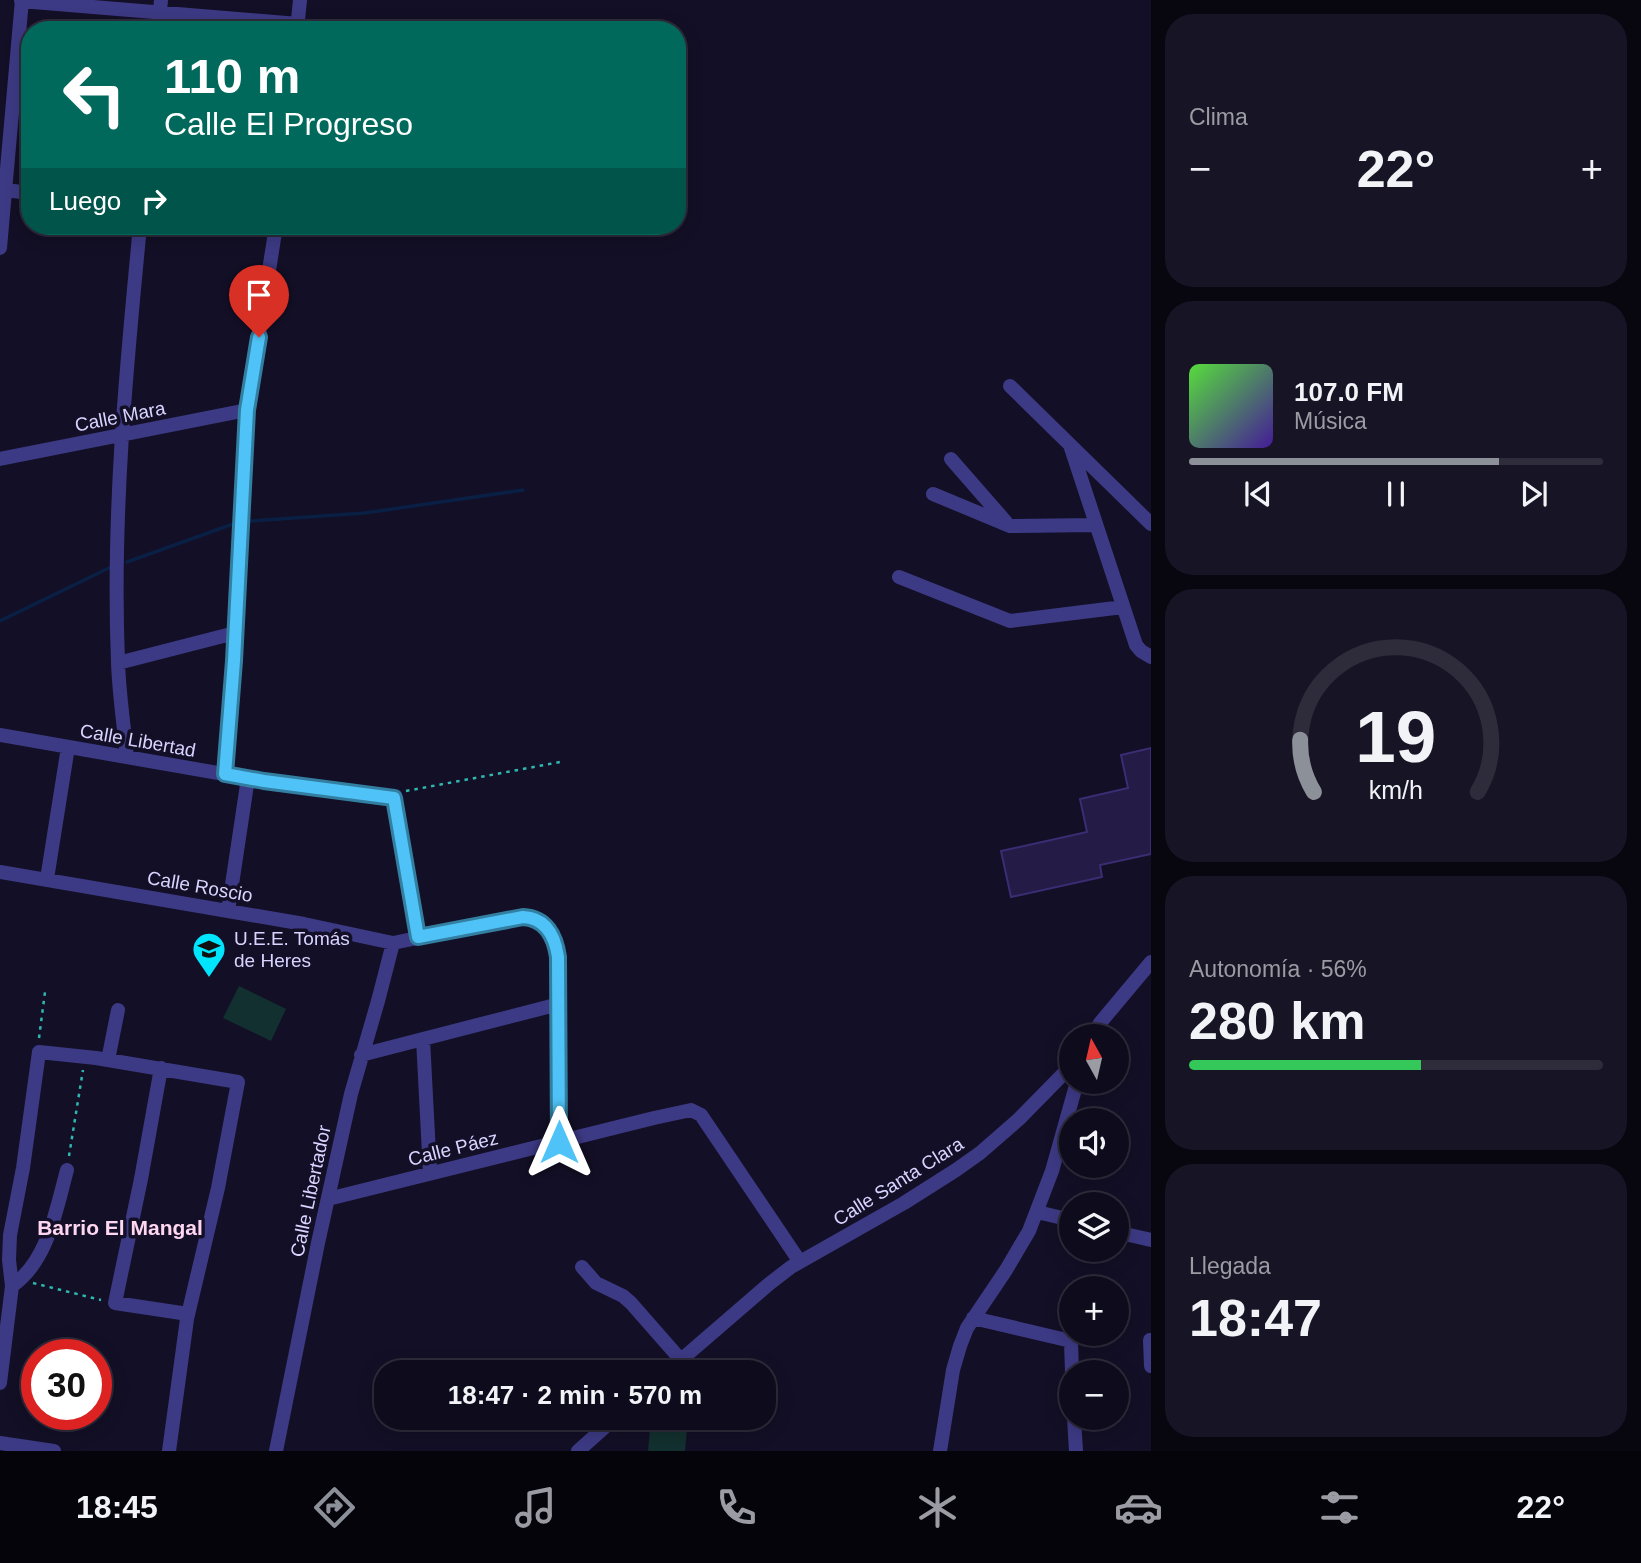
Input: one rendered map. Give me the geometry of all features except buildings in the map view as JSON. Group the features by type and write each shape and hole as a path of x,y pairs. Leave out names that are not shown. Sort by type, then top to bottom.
{"street":[{"path":"0,248 5,190 5,119 22,0 160,6 258,21"},
{"path":"298,21 300,0"},
{"path":"5,190 21,191"},
{"path":"127,757 118,663 118,534 124,399 138,235"},
{"path":"225,774 247,410 275,235"},
{"path":"1010,386 1151,524"},
{"name":"Calle Mara","path":"0,459 247,410"},
{"path":"1070,445 1137,646 1151,657"},
{"path":"951,459 1010,526"},
{"path":"933,494 1010,526 1096,525"},
{"path":"898,577 1010,621 1123,607"},
{"path":"118,663 235,633"},
{"name":"Calle Libertad","path":"0,735 248,778 394,798"},
{"path":"47,879 68,747"},
{"path":"228,911 248,778"},
{"path":"394,798 418,937"},
{"name":"Calle Roscio","path":"0,872 228,911 393,943"},
{"path":"393,943 523,917 537,919 548,928 556,948 559,1004 559,1142"},
{"name":"Calle Libertador","path":"275,1451 351,1094 393,943"},
{"path":"1099,1024 1151,961"},
{"path":"361,1055 559,1004"},
{"path":"108,1060 118,1010"},
{"path":"423,1039 430,1173"},
{"path":"0,1383 16,1283 9,1247 10,1235 23,1168 39,1052 161,1068 237,1082 218,1188 188,1314 169,1451"},
{"path":"161,1068 115,1303 188,1314"},
{"name":"Calle Santa Clara","path":"681,1360 769,1284 800,1262 956,1170 1001,1135 1059,1078"},
{"path":"940,1451 953,1370 963,1337 1029,1231 1052,1171 1074,1094"},
{"name":"Calle Páez","path":"328,1199 691,1110 697,1112 706,1122 800,1262"},
{"path":"16,1283 27,1272 45,1243 67,1170"},
{"path":"1037,1212 1059,1217"},
{"path":"1129,1235 1151,1240"},
{"path":"582,1267 596,1283 623,1296 631,1303 681,1360"},
{"path":"973,1318 1070,1341 1071,1360"},
{"path":"1150,1340 1151,1366"},
{"path":"578,1451 602,1430"},
{"path":"1075,1430 1076,1451"},
{"path":"0,1443 54,1451"}],"path":[{"path":"394,798 409,790 560,762"},
{"path":"39,1052 38,1042 46,992"},
{"path":"67,1170 85,1057"},
{"path":"16,1283 115,1303"}],"green space":[{"path":"239,986 286,1009 271,1041 223,1018"},
{"path":"650,1430 687,1430 685,1451 648,1451"}],"waterway":[{"path":"251,521 365,513 523,490"},
{"path":"127,562 233,524"},
{"path":"0,621 111,567"}],"place":[{"name":"U.E.E. Tomás de Heres","path":"209,979"}],"district":[{"name":"Barrio El Mangal","path":"120,1228"}],"route":[{"path":"259,337 247,410 234,661 225,774 394,798 418,937 523,917 537,919 548,928 558,957 559,1142"}]}
